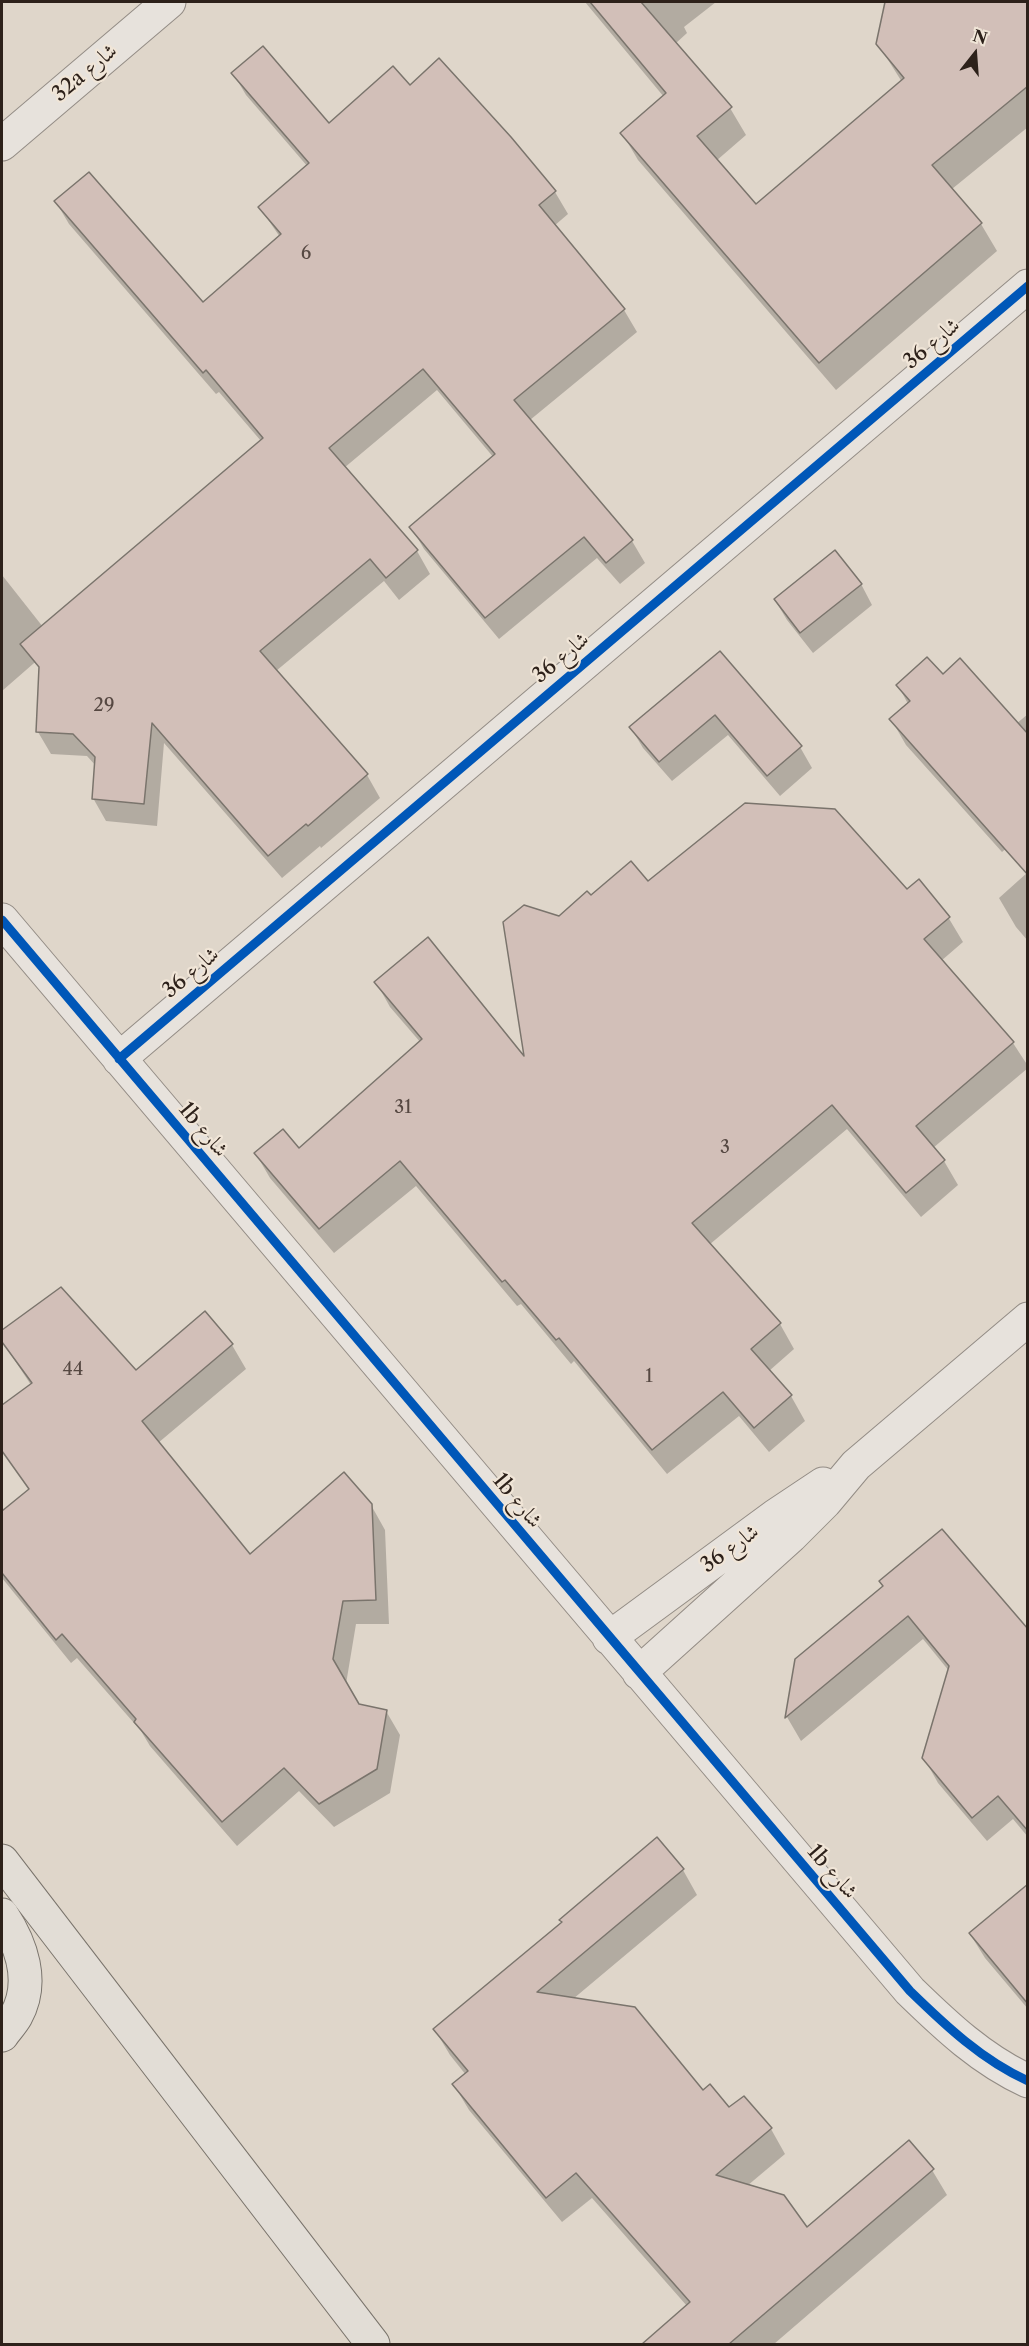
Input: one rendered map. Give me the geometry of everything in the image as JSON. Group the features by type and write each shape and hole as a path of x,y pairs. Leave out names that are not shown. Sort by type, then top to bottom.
{"main road":[{"path":"2,1861 373,2344"},
{"path":"2,1915 23,1955 25,1986 16,2015 2,2035"}],"street":[{"name":"32a شارع","path":"2,144 169,2"},
{"name":"شارع 36","path":"119,1059 1028,286"},
{"name":"1b شارع","path":"2,920 910,1991 957,2036 1011,2073 1028,2081"},
{"name":"شارع 36","path":"609,1638 775,1516 856,1465 1028,1319"},
{"name":"شارع 36","path":"639,1674 791,1536 825,1502 856,1465"}],"building":[{"path":"590,2 641,2 732,107 697,136 756,204 904,78 876,44 885,2 1028,2 1028,86 932,165 982,223 819,363 620,133 666,93"},
{"path":"263,46 329,123 393,66 410,85 439,58 511,137 556,191 539,205 625,309 514,400 633,540 606,563 584,537 485,618 409,527 495,454 423,369 329,448 418,550 386,578 370,559 260,651 368,774 308,826 306,824 268,856 152,723 144,804 92,799 95,757 73,734 36,732 39,667 20,644 263,438 206,370 203,373 54,201 89,172 203,302 281,234 258,207 309,163 231,73"},
{"path":"835,550 862,584 800,633 774,599"},
{"path":"720,651 802,746 767,776 715,715 659,762 629,727"},
{"path":"927,657 943,674 960,658 1028,734 1028,875 889,719 910,701 896,685"},
{"path":"745,803 835,809 907,889 919,879 950,917 924,939 1014,1042 916,1126 945,1160 906,1193 832,1105 692,1223 781,1323 751,1349 792,1395 754,1428 723,1392 652,1450 559,1338 556,1340 505,1280 502,1282 400,1161 319,1229 254,1153 283,1129 299,1148 422,1039 374,982 428,937 524,1056 503,922 524,905 559,916 587,891 591,895 631,861 648,881"},
{"path":"61,1287 136,1370 205,1311 233,1344 142,1421 250,1554 344,1472 372,1504 376,1600 343,1601 333,1659 359,1704 387,1710 377,1769 319,1804 284,1768 222,1822 134,1722 136,1719 62,1634 56,1640 2,1573 2,1511 29,1489 2,1451 2,1405 32,1383 2,1342 2,1330"},
{"path":"942,1529 1028,1629 1028,1831 998,1796 972,1818 922,1758 949,1666 908,1616 785,1718 795,1659 883,1586 879,1581"},
{"path":"657,1837 684,1869 537,1992 635,2007 703,2090 710,2084 729,2107 744,2096 772,2128 716,2175 784,2195 807,2227 909,2140 934,2169 729,2344 642,2344 690,2302 576,2173 546,2198 452,2084 468,2071 433,2029 562,1922 559,1920"},
{"path":"1028,1884 1028,2004 969,1933"}],"cycle path":[{"path":"119,1059 1028,286"},
{"path":"2,920 910,1991 980,2053 1028,2081"}]}
